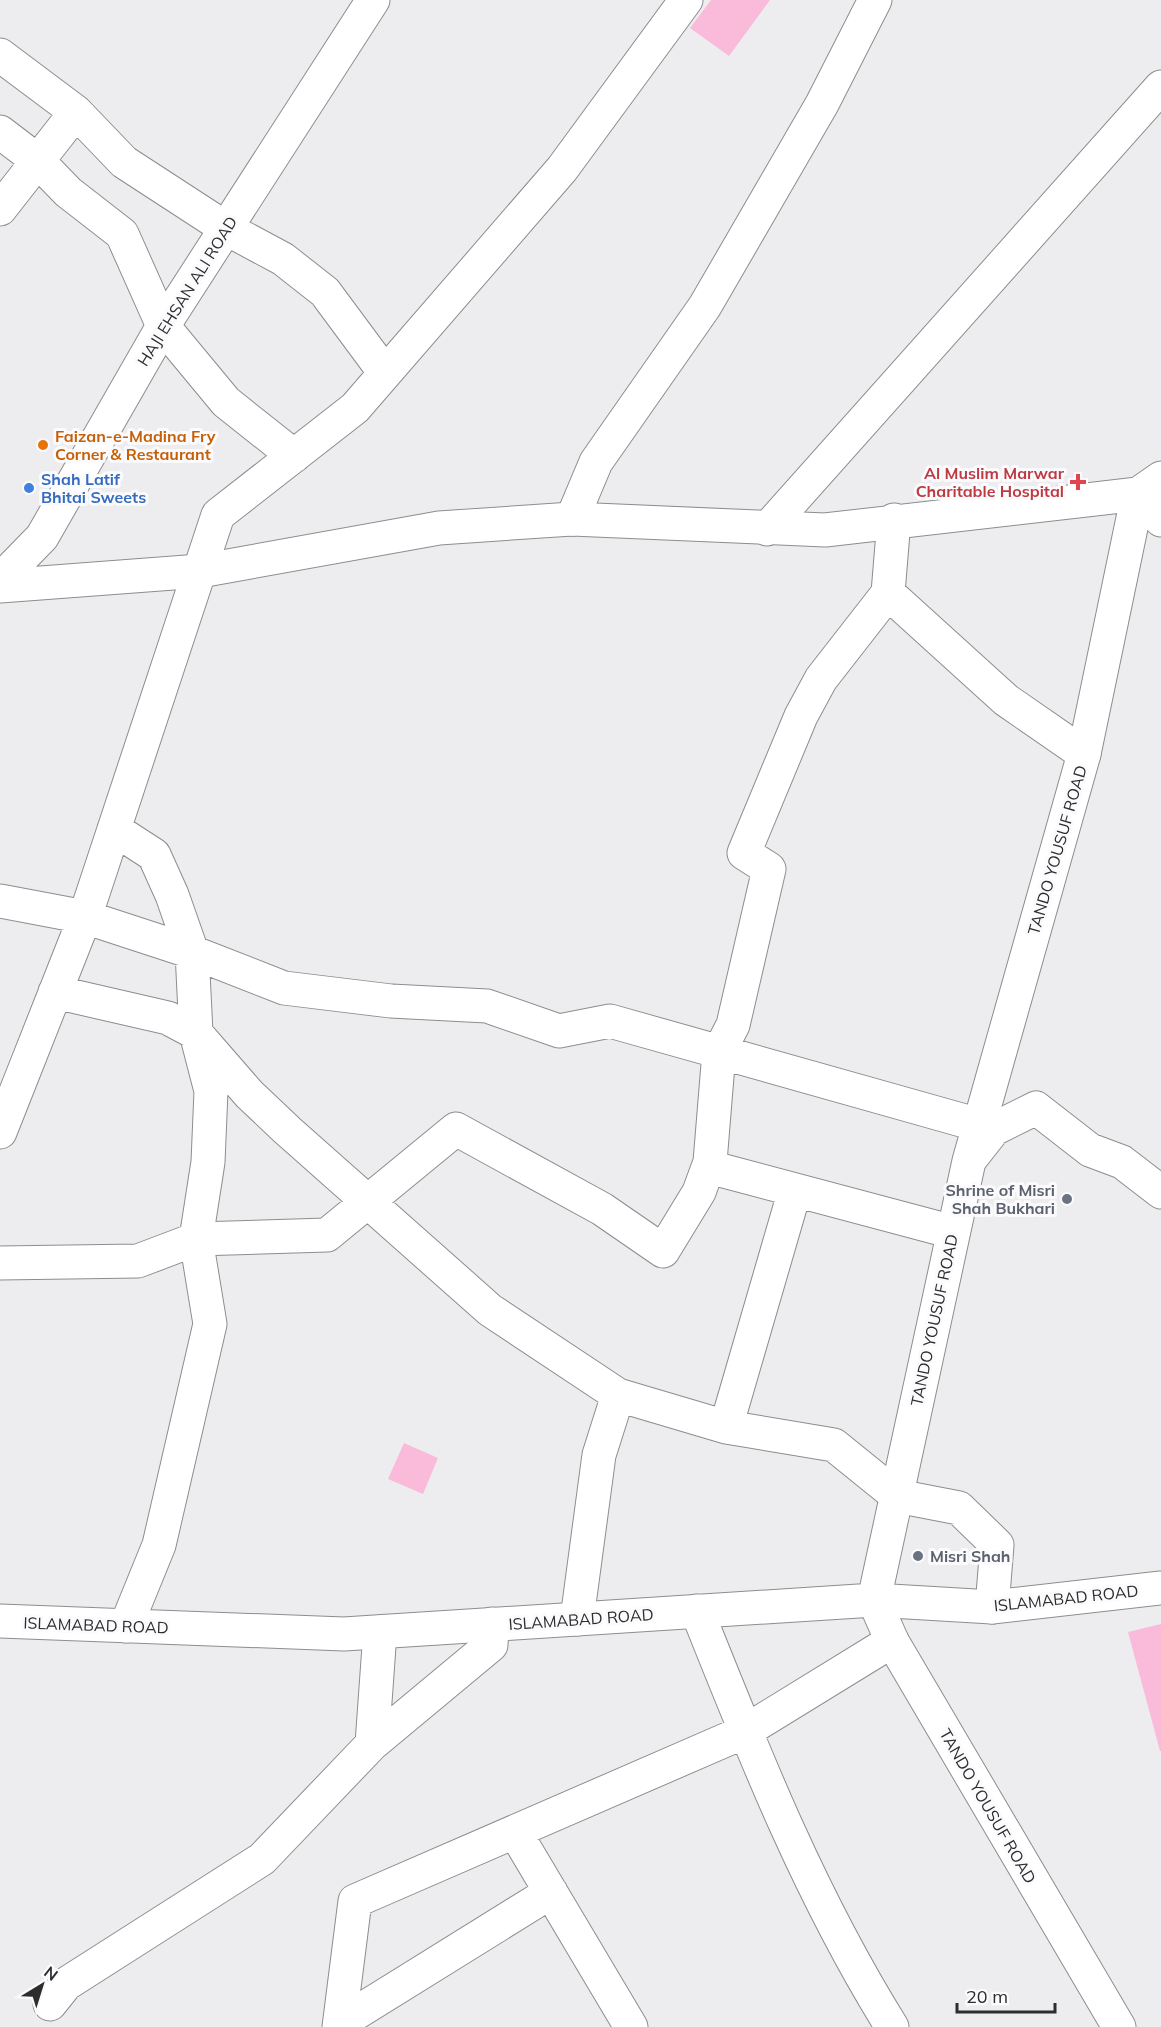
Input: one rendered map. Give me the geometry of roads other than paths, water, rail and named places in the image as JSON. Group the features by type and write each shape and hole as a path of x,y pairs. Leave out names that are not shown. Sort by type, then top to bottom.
{"street":[{"name":"HAJI EHSAN ALI ROAD","path":"0,580 42,537 163,326 373,0"},
{"path":"0,1132 85,917 218,514 355,408 562,169 686,0"},
{"path":"572,519 596,462 705,306 822,104 875,0"},
{"path":"0,55 76,112 124,162 227,229 283,259 325,292 385,373"},
{"path":"767,529 1161,87"},
{"path":"0,209 76,112"},
{"path":"0,132 38,161 68,192 122,234 163,326 226,402 294,456"},
{"path":"0,586 200,572 439,528 572,519 825,530 1149,486 1161,520"},
{"name":"TANDO YOUSUF ROAD","path":"1119,2027 892,1641 874,1600 969,1161 1084,754 1149,486"},
{"path":"0,1263 138,1261 196,1239 327,1235 456,1130 602,1209 663,1251 699,1191 709,1167 719,1052 733,1024 770,869 744,853 801,716 821,680 888,593 894,520"},
{"path":"888,593 1006,700 1084,754"},
{"path":"114,829 154,855 172,895 192,952 196,1033 211,1091 208,1162 196,1239 210,1324 159,1545 126,1626"},
{"path":"0,901 85,917 192,952 284,988 391,1001 486,1006 559,1031 610,1021 979,1125"},
{"path":"55,993 168,1018 196,1033 249,1094 490,1310 618,1395 726,1427 834,1444 897,1496 959,1508 997,1545 992,1607"},
{"path":"969,1161 994,1129 1036,1108 1090,1150 1122,1162 1161,1192"},
{"path":"709,1167 953,1232"},
{"path":"726,1427 795,1190"},
{"path":"577,1619 598,1455 618,1395"},
{"name":"ISLAMABAD ROAD","path":"0,1621 344,1634 874,1600 992,1607 1161,1588"},
{"path":"697,1611 744,1732 805,1869 864,1982 892,2027"},
{"path":"50,2004 66,1984 262,1859 372,1744 491,1645 492,1624"},
{"path":"372,1744 380,1632"},
{"path":"339,2025 355,1901 744,1732 892,1641"},
{"path":"515,1832 627,2026"},
{"path":"339,2025 550,1892"}],"place":[{"name":"Faizan-e-Madina Fry Corner & Restaurant","path":"43,445"},
{"name":"Al Muslim Marwar Charitable Hospital","path":"1078,482"},
{"name":"Shah Latif Bhitai Sweets","path":"29,488"},
{"name":"Shrine of Misri Shah Bukhari","path":"1067,1199"},
{"name":"Misri Shah","path":"918,1556"}]}
